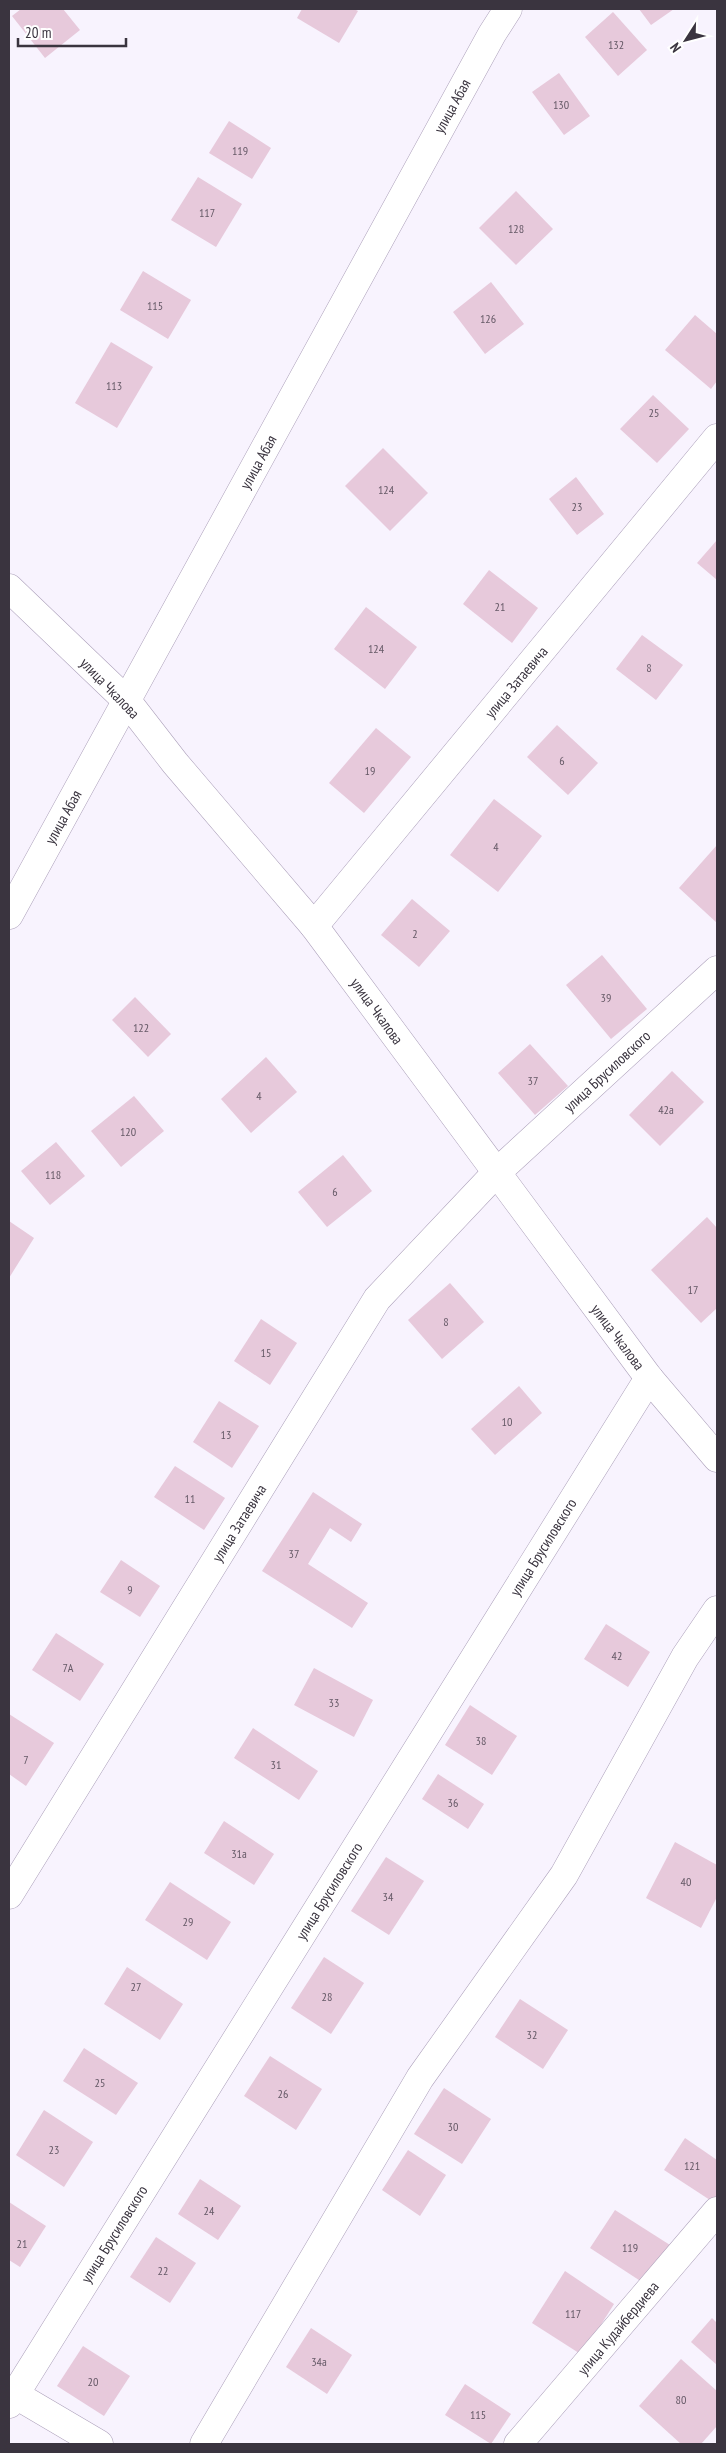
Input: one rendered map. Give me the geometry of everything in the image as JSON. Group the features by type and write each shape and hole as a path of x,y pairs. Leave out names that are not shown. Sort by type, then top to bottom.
{"street":[{"name":"улица Абая","path":"9,915 488,42 508,9"},
{"name":"улица Затаевича","path":"314,926 717,438"},
{"name":"улица Чкалова","path":"9,588 127,701 175,763 314,926 649,1378 717,1458"},
{"name":"улица Брусиловского","path":"496,1173 717,970"},
{"name":"улица Затаевича","path":"9,1895 377,1299 496,1173"},
{"name":"улица Брусиловского","path":"11,2396 649,1378"},
{"path":"204,2444 420,2078 564,1875 685,1657 717,1610"},
{"name":"улица Кудайбердиева","path":"518,2444 717,2212"},
{"path":"11,2396 99,2444"}],"building":[{"path":"21,9 63,9 80,30 45,58 12,16"},
{"path":"302,9 354,9 358,11 339,43 297,18"},
{"path":"639,9 674,9 651,25"},
{"path":"613,12 647,50 618,76 585,37"},
{"path":"559,73 590,116 564,135 532,92"},
{"path":"229,121 271,148 252,179 209,153"},
{"path":"198,177 242,204 216,247 171,220"},
{"path":"516,191 553,229 516,265 479,228"},
{"path":"143,271 191,300 168,339 120,310"},
{"path":"491,282 524,324 485,354 453,312"},
{"path":"695,315 717,334 717,381 711,389 665,350"},
{"path":"111,342 153,367 117,428 75,403"},
{"path":"653,395 689,429 657,463 620,429"},
{"path":"383,448 428,493 390,531 345,486"},
{"path":"576,477 604,514 577,535 549,499"},
{"path":"717,540 717,580 697,563"},
{"path":"489,570 538,608 512,643 463,604"},
{"path":"366,607 417,647 385,689 334,649"},
{"path":"642,635 683,665 656,700 616,669"},
{"path":"557,725 598,763 568,795 527,757"},
{"path":"376,728 411,757 364,813 329,783"},
{"path":"494,799 542,836 498,892 450,855"},
{"path":"717,845 717,923 679,888"},
{"path":"412,899 450,931 419,967 381,935"},
{"path":"602,955 647,1009 611,1039 566,985"},
{"path":"135,997 171,1034 148,1057 112,1020"},
{"path":"530,1044 568,1086 535,1115 498,1073"},
{"path":"266,1057 297,1092 251,1133 221,1099"},
{"path":"672,1071 704,1102 660,1146 629,1115"},
{"path":"134,1096 164,1131 121,1167 91,1131"},
{"path":"56,1142 85,1176 50,1205 21,1171"},
{"path":"343,1155 372,1191 327,1227 298,1192"},
{"path":"707,1217 717,1228 717,1308 701,1323 651,1270"},
{"path":"9,1221 34,1238 9,1278"},
{"path":"450,1283 484,1322 442,1359 408,1320"},
{"path":"261,1319 297,1343 270,1385 234,1361"},
{"path":"519,1386 542,1413 495,1455 471,1429"},
{"path":"219,1401 259,1426 232,1468 193,1442"},
{"path":"175,1466 225,1498 204,1530 154,1497"},
{"path":"313,1492 362,1524 351,1542 330,1528 308,1564 368,1603 352,1628 262,1571"},
{"path":"121,1560 160,1586 140,1617 100,1592"},
{"path":"606,1624 650,1652 628,1687 584,1659"},
{"path":"56,1633 104,1664 80,1701 32,1670"},
{"path":"314,1668 373,1700 354,1737 294,1705"},
{"path":"470,1705 517,1736 492,1775 445,1745"},
{"path":"9,1714 54,1743 26,1786 9,1774"},
{"path":"253,1728 318,1771 299,1800 234,1758"},
{"path":"438,1774 484,1804 468,1829 422,1799"},
{"path":"224,1821 274,1854 254,1885 204,1853"},
{"path":"675,1842 717,1865 717,1897 701,1928 646,1898"},
{"path":"386,1857 424,1881 389,1935 351,1911"},
{"path":"170,1882 231,1922 207,1960 145,1920"},
{"path":"324,1957 364,1983 331,2034 291,2008"},
{"path":"127,1967 183,2004 160,2040 104,2004"},
{"path":"520,1999 568,2030 543,2069 495,2037"},
{"path":"84,2048 138,2083 116,2115 63,2081"},
{"path":"270,2056 322,2089 296,2130 244,2096"},
{"path":"444,2088 491,2119 462,2164 414,2134"},
{"path":"44,2110 93,2142 64,2187 16,2155"},
{"path":"685,2138 717,2160 717,2195 713,2202 664,2170"},
{"path":"408,2150 446,2175 420,2216 382,2190"},
{"path":"200,2179 241,2206 218,2240 178,2214"},
{"path":"9,2202 46,2226 20,2267 9,2260"},
{"path":"615,2210 670,2245 645,2284 590,2248"},
{"path":"156,2237 196,2263 170,2303 130,2277"},
{"path":"565,2271 614,2304 582,2355 532,2323"},
{"path":"712,2318 717,2323 717,2365 691,2342"},
{"path":"311,2328 352,2355 327,2394 286,2367"},
{"path":"83,2346 130,2376 104,2416 57,2386"},
{"path":"681,2359 717,2391 717,2426 701,2444 681,2444 639,2406"},
{"path":"465,2384 511,2414 491,2444 445,2415"}]}
